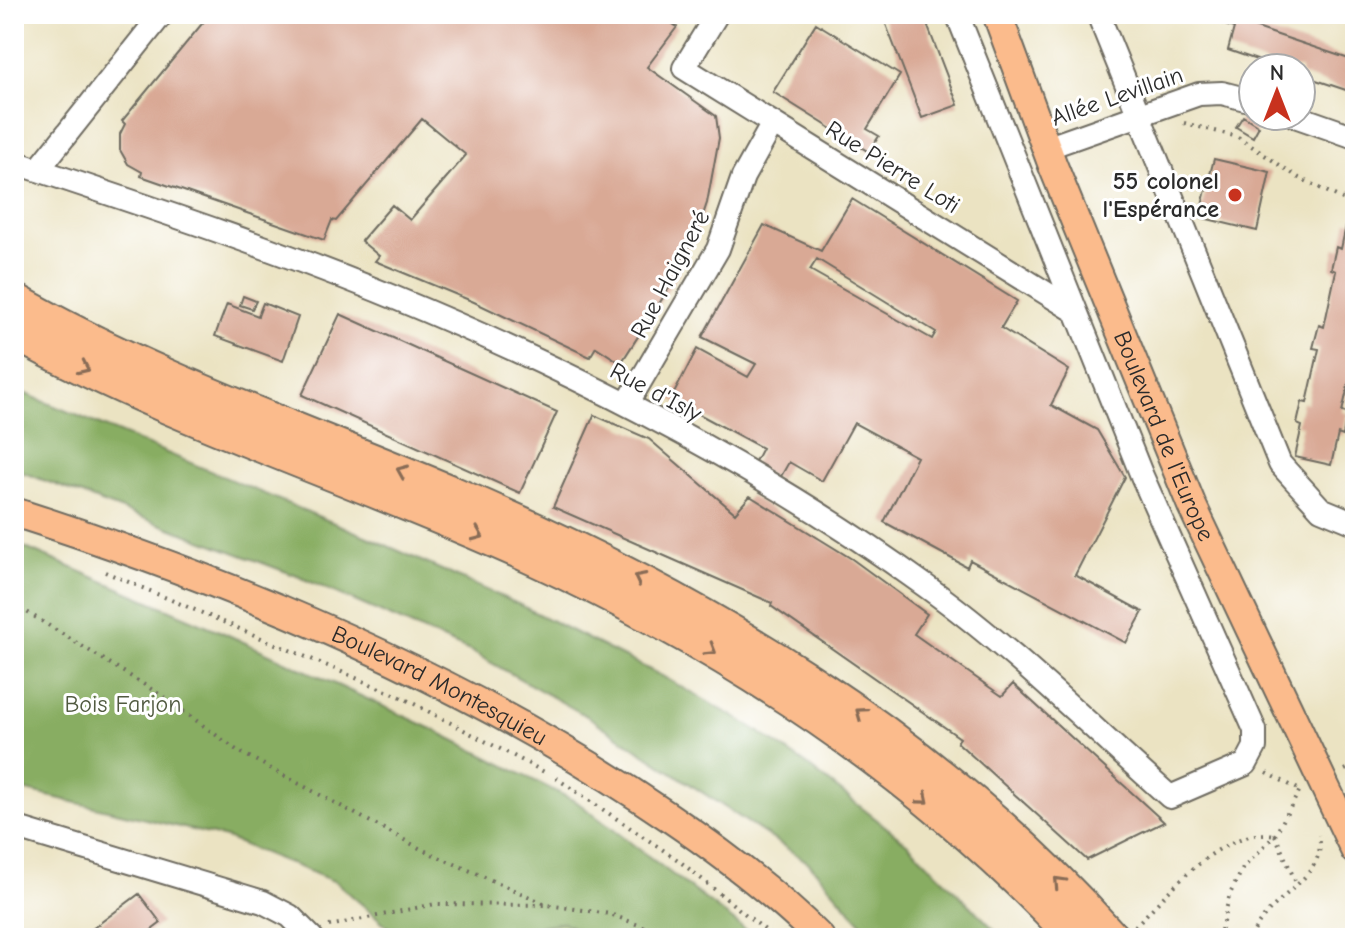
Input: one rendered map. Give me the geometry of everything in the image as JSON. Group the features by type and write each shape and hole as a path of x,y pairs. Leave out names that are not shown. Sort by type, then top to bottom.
{"highway":[{"path":"14,299 156,368 561,540 725,624 867,717 949,782 1042,864 1113,938"},
{"path":"14,333 120,384 527,556 680,632 788,698 893,774 1000,866 1074,938"}],"main road":[{"name":"Boulevard de l'Europe","path":"997,14 1206,498 1355,813"},
{"name":"Boulevard de l'Europe","path":"1014,14 1055,145 1192,506 1355,850"},
{"name":"Boulevard Montesquieu","path":"14,512 230,590 399,663 488,706 576,755 687,829 760,885 820,938"}],"street":[{"path":"38,170 162,14"},
{"name":"Rue Pierre Loti","path":"717,14 684,68 1075,311"},
{"path":"957,14 1075,311"},
{"path":"1098,14 1280,464 1321,509 1355,523"},
{"name":"Allée Levillain","path":"1055,145 1199,94 1222,93 1237,97"},
{"name":"Rue Haigneré","path":"627,404 718,249 743,177 773,123"},
{"path":"1317,124 1355,137"},
{"name":"Rue d'Isly","path":"14,162 393,297 627,404 787,494 927,587 980,629 1170,797 1246,764 1255,747 1255,730 1148,490 1075,311"},
{"path":"14,827 263,902 281,909 309,934"}],"path":[{"path":"1138,115 1238,137 1299,178 1355,205"},
{"path":"98,569 389,692 520,758 570,786 678,860 775,938"},
{"path":"14,604 164,697 238,751 423,850 548,905"},
{"path":"1219,938 1227,905 1243,868 1275,835 1300,790 1306,802"},
{"path":"1251,938 1267,911 1297,885 1318,859 1321,850 1316,827"},
{"path":"1147,914 1217,850 1249,835 1275,835"},
{"path":"1275,835 1297,885"},
{"path":"309,934 435,904 548,905 610,914 673,938"}],"green space":[{"path":"14,389 370,538 520,605 660,675 752,727 807,765 908,844 1003,938 875,938 809,863 590,718 470,651 297,576 14,469"},
{"name":"Bois Farjon","path":"14,543 224,633 428,727 577,802 756,938 595,938 562,922 475,938 401,938 336,882 226,838 14,788"},
{"path":"563,922 595,938 475,938"}],"building":[{"path":"210,14 687,14 669,21 677,27 647,67 716,116 719,138 707,203 698,230 677,269 680,271 621,363 596,347 590,357 474,302 375,261 379,256 361,241 392,205 410,220 466,155 422,119 336,221 332,220 324,240 141,176 142,172 128,164 120,150 120,134 125,124 122,121"},
{"path":"882,14 923,14 958,105 922,118"},
{"path":"1206,14 1239,14 1236,21 1355,61 1355,93 1317,80 1317,52 1237,53 1228,50 1234,28 1205,18"},
{"path":"816,23 900,75 867,129 879,136 869,152 773,92"},
{"name":"55 colonel l'Espérance","path":"1214,159 1270,172 1257,231 1199,217"},
{"path":"852,199 1017,301 1001,328 1069,370 1051,405 1097,430 1125,477 1075,575 1143,612 1126,643 970,560 967,567 884,522 917,457 854,423 822,481 789,462 779,480 753,465 762,448 671,399 697,349 748,377 756,364 702,337 764,225 821,251","holes":["817,259 936,332 932,339 810,270"]},
{"path":"1347,221 1355,222 1355,356 1342,412 1347,413 1343,436 1338,434 1331,465 1295,457 1302,426 1297,424 1302,402 1307,403 1319,349 1313,348 1319,325 1324,327 1336,271 1331,269 1336,247 1341,249"},
{"path":"243,296 256,301 252,309 240,305"},
{"path":"263,303 298,317 283,361 215,336 227,304 258,316"},
{"path":"340,314 557,412 520,493 302,395"},
{"path":"594,415 649,439 735,513 750,496 852,559 927,614 914,634 1002,696 1013,684 1164,822 1087,860 957,742 960,738 771,606 772,603 553,507"},
{"path":"139,894 161,923 141,938 80,938"}],"place":[{"name":"55 colonel l'Espérance","path":"1235,195"}]}
